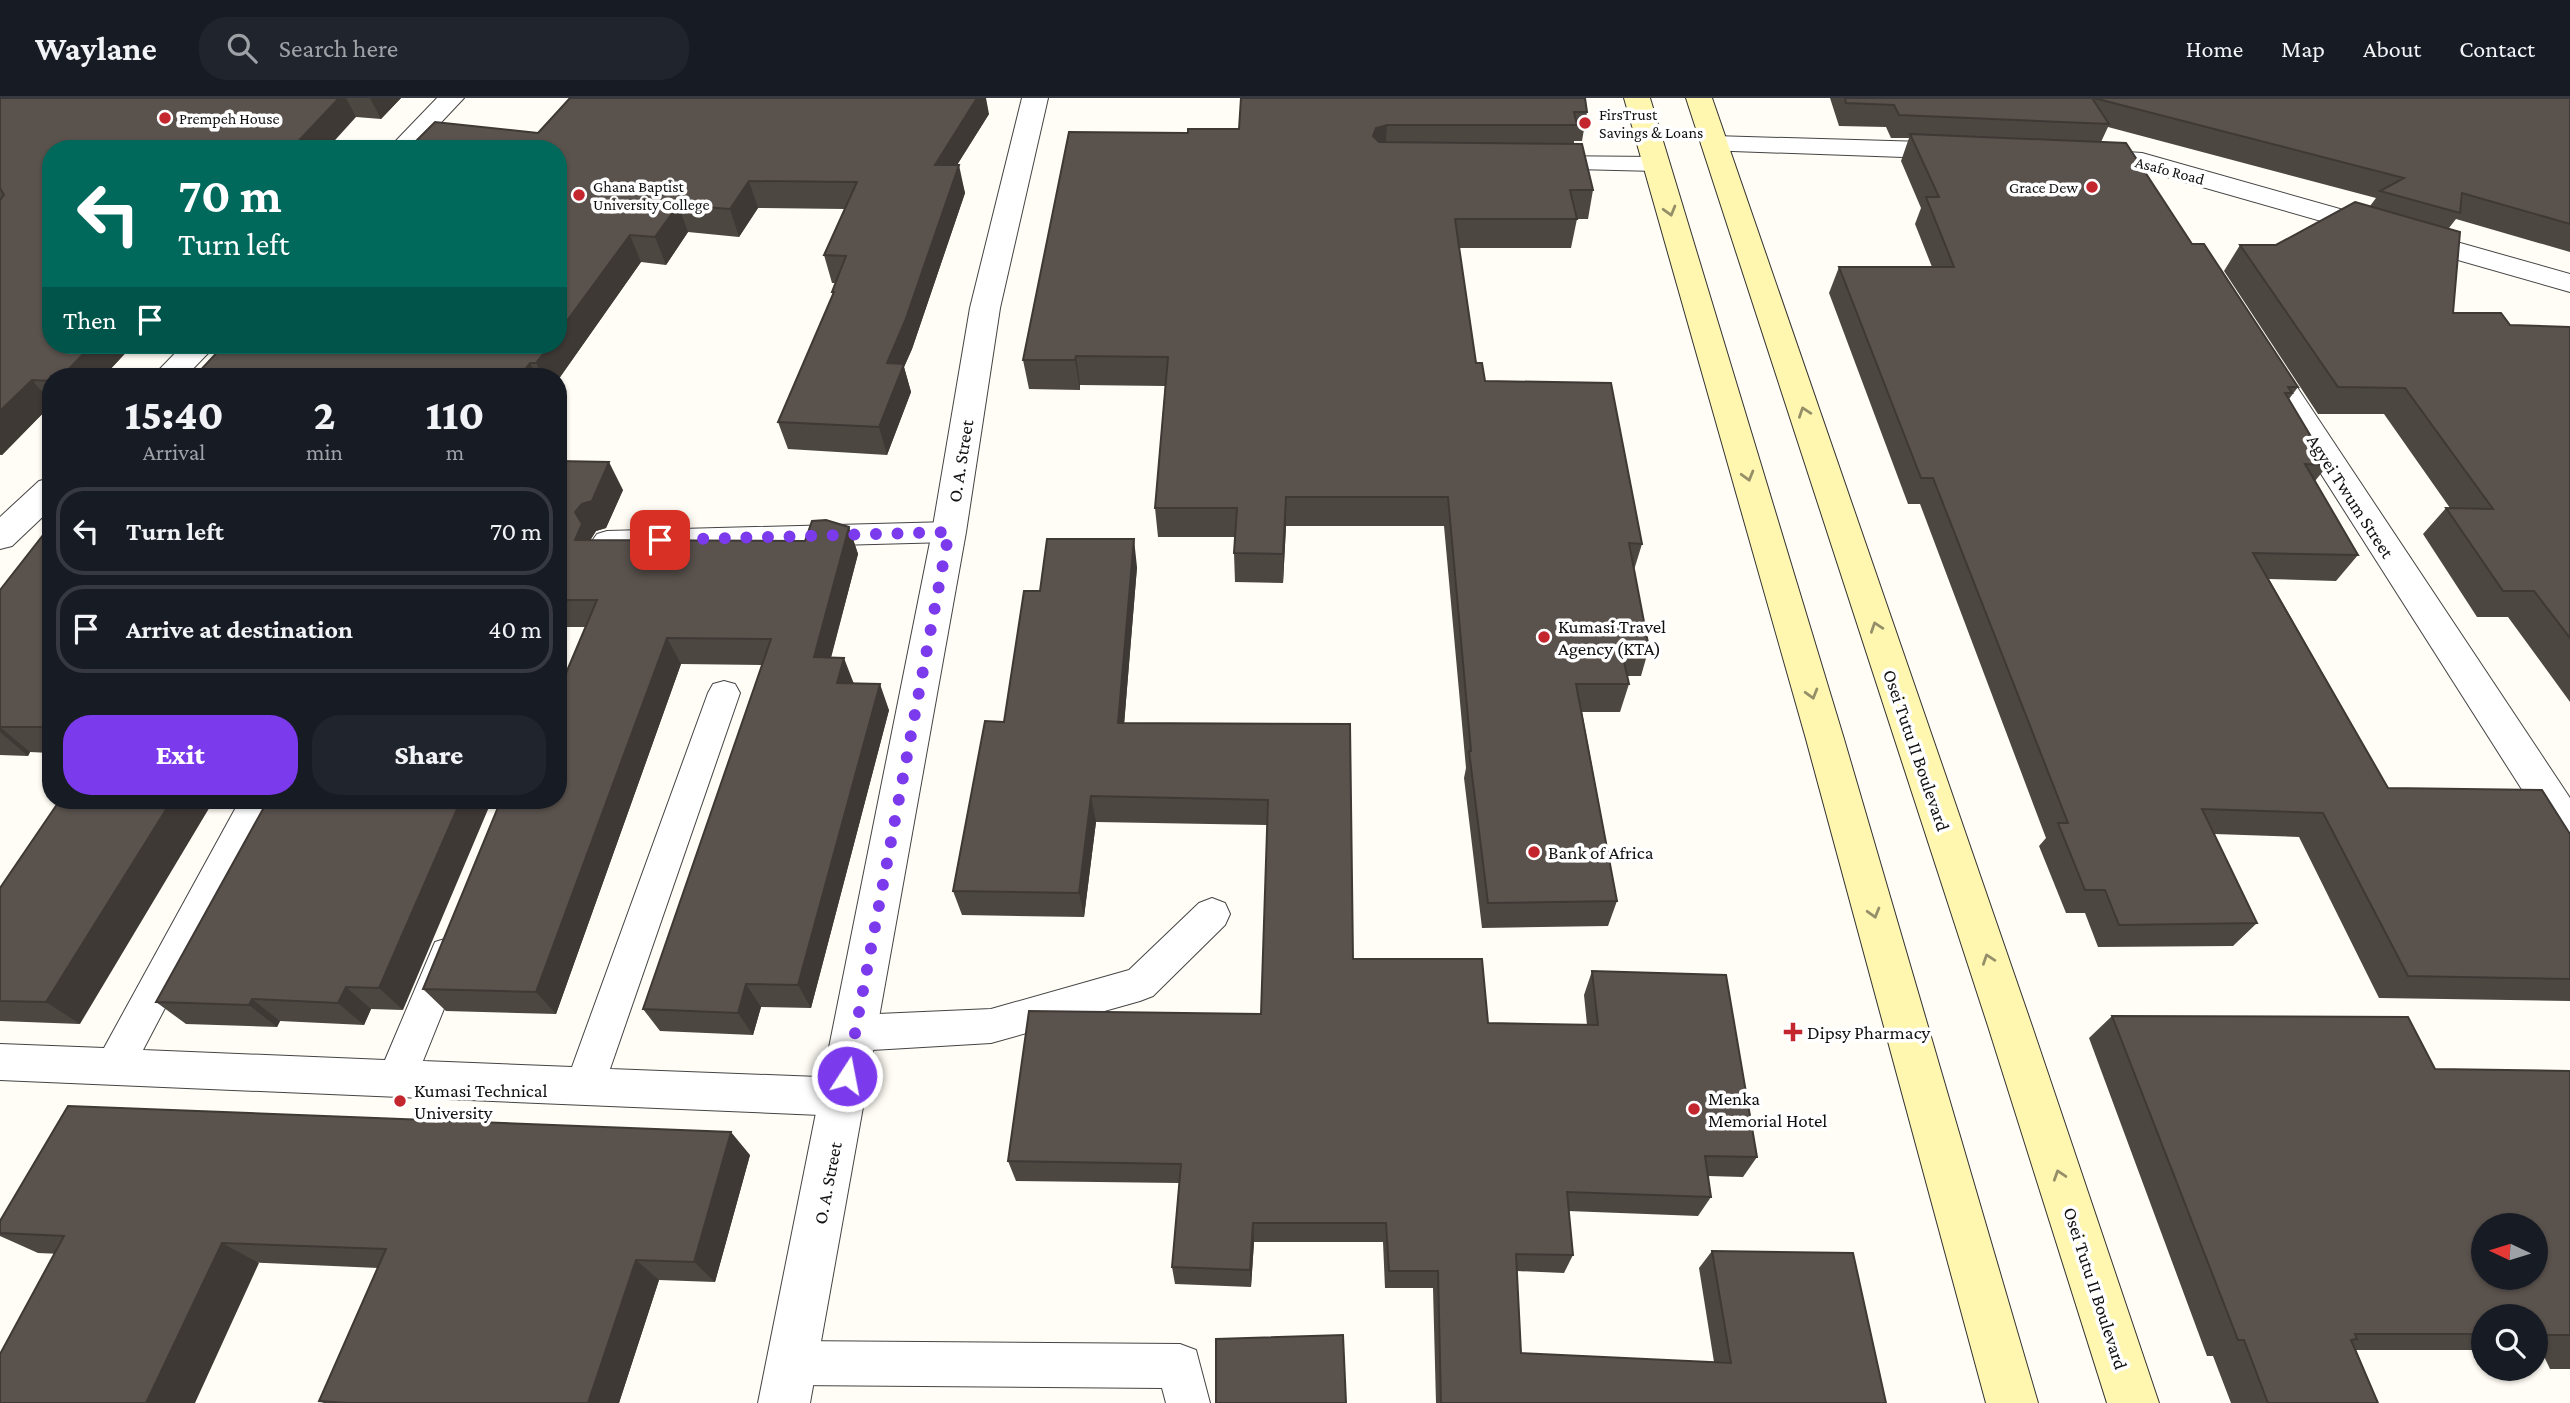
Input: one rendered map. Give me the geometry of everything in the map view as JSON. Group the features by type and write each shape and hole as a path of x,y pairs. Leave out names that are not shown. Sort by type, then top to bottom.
{"main road":[{"path":"1637,98 1825,739 2012,1403"},
{"name":"Osei Tutu II Boulevard","path":"1699,98 2010,1026 2133,1403"}],"street":[{"path":"410,140 451,98"},
{"name":"O. A. Street","path":"788,1383 949,532 985,308 1035,98"},
{"path":"1714,144 1980,152"},
{"name":"Asafo Road","path":"2064,156 2133,159 2570,283"},
{"path":"2133,159 2156,194"},
{"name":"Agyei Twum Street","path":"2252,343 2570,831"},
{"path":"177,368 191,354"},
{"path":"0,537 42,497"}],"lane":[{"path":"1519,163 1656,164"},
{"path":"607,541 949,532"},
{"path":"585,1086 724,693"},
{"path":"114,1067 252,809"},
{"path":"855,1033 991,1026 1140,984 1212,914"},
{"path":"397,1078 459,926"},
{"path":"0,1062 844,1097"},
{"path":"788,1383 1180,1366 1188,1403"}],"building":[{"path":"0,98 339,98 299,140 42,140 42,354 83,354 70,368 42,368 42,381 32,380 0,411 0,200 4,195 0,188"},
{"path":"570,98 977,98 935,165 959,165 905,321 887,363 904,364 879,427 778,422 834,292 846,256 824,255 857,182 749,181 730,209 678,205 655,237 630,235 567,321 567,140 417,140 435,122 538,133"},
{"path":"1241,98 1585,98 1587,112 1574,112 1577,125 1387,125 1376,128 1373,136 1379,142 1582,144 1593,190 1570,190 1577,219 1455,219 1476,363 1482,363 1485,381 1611,383 1642,544 1629,543 1649,648 1621,648 1629,684 1576,684 1617,901 1488,903 1469,751 1448,497 1286,497 1283,554 1234,553 1237,508 1155,508 1168,357 1076,356 1075,360 1023,360 1069,132 1188,133 1188,129 1239,129"},
{"path":"1845,98 2092,98 2109,124 1899,115 1894,105 1846,103"},
{"path":"2094,98 2570,98 2570,224 2462,193 2460,213 2380,191 2404,178"},
{"path":"1910,134 2126,143 2192,244 2204,244 2298,387 2288,387 2292,393 2285,393 2328,465 2305,464 2358,555 2253,553 2388,788 2542,790 2570,834 2570,979 2408,976 2323,813 2202,809 2257,923 2119,925 2105,890 2085,890 2058,823 2068,823 1933,478 1921,478 1839,267 1954,267 1926,197 1939,197"},
{"path":"2355,202 2460,232 2453,313 2501,313 2510,325 2570,327 2570,638 2534,591 2503,591 2446,508 2493,509 2405,388 2338,387 2240,245 2276,245"},
{"path":"216,354 543,354 536,363 530,363 526,368 202,368"},
{"path":"567,461 609,462 592,501 582,504 575,512 582,524 575,540 805,541 812,521 826,520 849,527 814,657 844,658 837,683 880,684 798,985 746,984 738,1013 643,1009 771,639 667,638 536,992 423,989 497,809 567,809 567,671 597,600 567,600"},
{"path":"42,536 42,727 0,727 0,590"},
{"path":"1047,539 1134,539 1118,723 1350,724 1353,959 1482,959 1488,1023 1598,1025 1592,971 1726,975 1757,1157 1705,1156 1711,1197 1567,1192 1573,1255 1516,1254 1521,1353 1731,1363 1712,1251 1853,1253 1886,1403 1441,1403 1438,1271 1389,1271 1386,1223 1253,1223 1250,1270 1172,1267 1181,1164 1008,1161 1029,1011 1261,1014 1268,800 1091,796 1079,893 953,891 985,721 1004,722 1024,591 1040,591"},
{"path":"54,809 166,809 46,1002 0,1001 0,888"},
{"path":"263,809 457,809 379,988 346,987 338,1003 252,999 249,1005 156,1002"},
{"path":"2112,1016 2408,1017 2435,1069 2570,1071 2570,1335 2548,1335 2548,1304 2471,1304 2471,1334 2355,1334 2357,1339 2351,1340 2378,1403 2268,1403 2244,1340 2238,1340"},
{"path":"68,1106 731,1132 694,1262 636,1260 588,1403 319,1401 386,1249 222,1243 146,1403 0,1403 0,1354 64,1236 0,1233 0,1221"},
{"path":"1343,1335 1346,1403 1216,1403 1216,1339"}],"place":[{"name":"Prempeh House","path":"165,118"},
{"name":"FirsTrust Savings & Loans","path":"1585,123"},
{"name":"Grace Dew","path":"2092,187"},
{"name":"Ghana Baptist University College","path":"579,195"},
{"name":"Kumasi Travel Agency (KTA)","path":"1544,637"},
{"name":"Bank of Africa","path":"1534,852"},
{"name":"Dipsy Pharmacy","path":"1793,1032"},
{"name":"Kumasi Technical University","path":"400,1101"},
{"name":"Menka Memorial Hotel","path":"1694,1109"}],"route":[{"path":"660,540 949,532 847,1076"}]}
